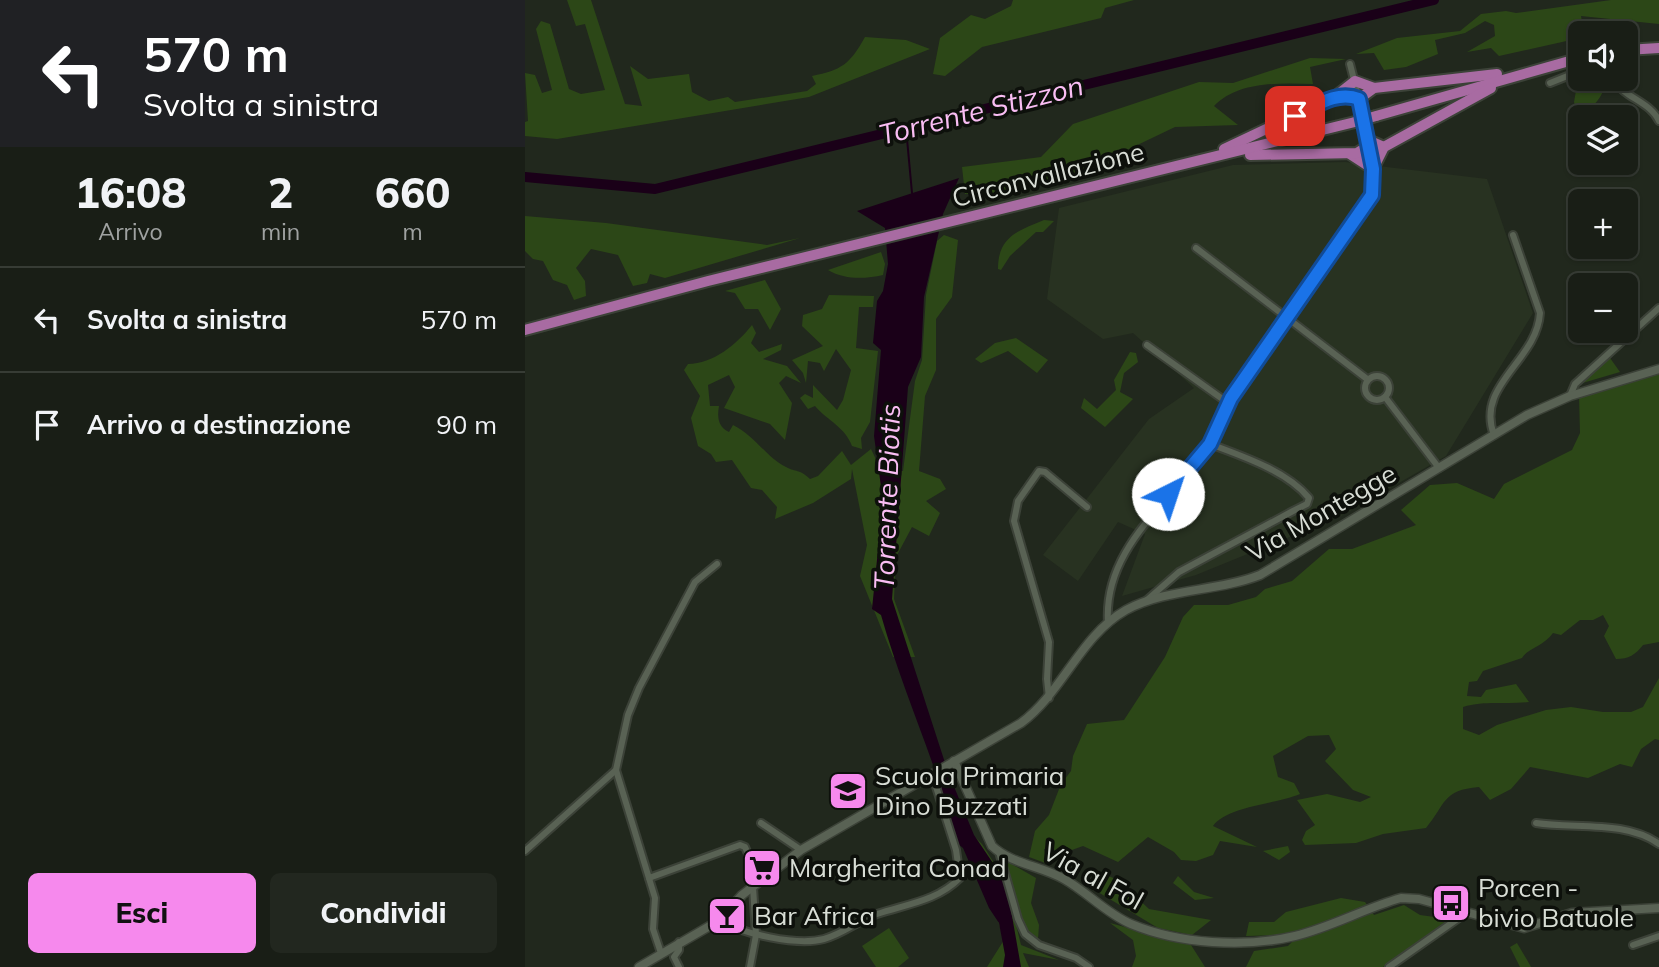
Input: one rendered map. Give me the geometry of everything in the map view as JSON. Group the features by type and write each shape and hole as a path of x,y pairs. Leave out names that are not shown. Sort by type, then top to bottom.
{"highway":[{"path":"1638,49 1659,48"},
{"name":"Circonvallazione","path":"525,330 1355,122 1568,61"},
{"path":"1187,165 1194,157 1234,146 1336,96 1355,81 1374,88 1507,73 1513,75 1507,82 1483,90 1384,147 1373,169 1350,154"},
{"path":"1336,96 1350,95 1359,99 1374,88"},
{"path":"1187,165 1260,153 1350,154 1362,151 1368,140 1384,147"}],"street":[{"path":"1108,623 1107,607 1116,575 1137,531 1210,444 1228,403 1372,195 1373,169 1350,64"},
{"path":"1550,83 1568,76"},
{"path":"1624,91 1648,107 1659,121"},
{"path":"1494,435 1489,422 1493,397 1531,345 1539,326 1540,313 1513,235"},
{"path":"1196,248 1367,379"},
{"path":"1570,396 1575,384 1659,308"},
{"path":"1147,345 1228,403"},
{"name":"Via Montegge","path":"639,967 720,920 757,884 801,850 1021,723 1049,698 1094,637 1108,623 1146,601 1221,587 1260,575 1527,415 1570,396 1659,369"},
{"path":"1377,375 1386,379 1390,388 1385,397 1371,399 1364,386 1367,379 1377,375"},
{"path":"1385,397 1439,468"},
{"path":"1146,601 1179,572 1307,504 1309,498 1289,481 1239,455 1210,444"},
{"path":"1049,698 1049,642 1014,521 1018,501 1039,471 1045,472 1087,507"},
{"path":"661,953 653,929 655,898 616,770 628,715 639,688 695,582 717,564"},
{"path":"954,761 992,846 999,852 1018,919 1025,934 1039,945 1076,958 1090,967"},
{"path":"525,851 616,770"},
{"path":"720,920 756,935 804,941 823,939 876,914 926,900 954,885 960,878 956,850 937,771"},
{"path":"761,823 801,850"},
{"path":"1536,824 1627,831 1649,837 1659,844"},
{"path":"649,878 740,845 745,847 757,884 756,935 750,967"},
{"name":"Via al Fol","path":"999,852 1039,866 1065,880 1130,924 1181,937 1232,943 1294,936 1401,898 1419,899 1524,928 1572,913 1659,908"},
{"path":"1389,967 1466,913"},
{"path":"1633,945 1659,936"},
{"path":"679,942 679,950 674,957 679,967"}],"shaded area":[{"path":"1345,162 1487,179 1533,313 1446,456 1341,516 1196,575 1122,596 1145,534 1118,522 1078,581 1043,555 1149,419 1194,388 1133,333 1103,339 1047,299 1059,208 1233,165"}],"green space":[{"path":"567,0 591,0 625,104 642,106 630,66 648,79 689,74 692,92 709,101 728,97 735,102 807,91 816,84 812,76 831,71 850,60 865,37 906,40 930,49 809,97 557,139 525,136 525,122 528,121 525,73 535,75 542,93 552,90 536,29 541,21 550,24 569,89 581,94 605,90 585,24 576,26"},
{"path":"1013,0 1134,0 1105,8 1101,18 982,47 945,76 933,74 940,38 971,15 985,19 1011,6"},
{"path":"1611,0 1659,0 1659,24 1581,16 1582,21 1568,21 1568,41 1499,56 1491,48 1467,52 1495,36 1494,25 1485,21 1465,33 1435,40 1438,54 1406,67 1384,70 1374,53 1356,54 1397,38 1460,31 1481,14 1506,11 1516,13"},
{"path":"1310,58 1346,59 1310,67 1313,84 1260,85 1235,92 1214,106 1238,125 1175,127 1083,171 991,194 965,194 962,167 1041,157 1073,124 1199,82 1233,83"},
{"path":"1576,91 1603,91 1594,105 1575,105"},
{"path":"525,216 606,223 767,245 800,238 665,278 650,274 647,283 633,286 618,255 591,249 576,268 585,281 586,296 574,300 567,285 553,280 543,261 533,259 525,251"},
{"path":"1044,220 1054,221 1043,232 1036,232 1010,256 1001,270 998,269 1002,249 1011,236"},
{"path":"944,235 958,240 952,297 936,319 936,370 925,396 919,471 940,479 946,489 926,501 940,513 929,536 912,527 896,557 894,599 915,657 893,657 860,576 867,545 852,469 851,479 813,503 775,519 777,507 762,490 751,488 732,460 716,462 711,454 698,446 691,418 700,396 684,370 688,364 706,361 724,352 752,325 756,333 751,343 759,352 782,344 781,350 763,359 787,366 801,383 786,376 779,383 792,403 785,440 770,424 724,408 735,387 729,375 708,385 710,406 719,406 718,418 723,427 729,432 733,425 779,463 803,473 810,479 818,476 842,451 851,465 871,449 881,470 903,471 915,381 922,360 926,295 937,241"},
{"path":"881,252 885,264 883,275 855,278 828,270"},
{"path":"765,280 781,309 770,330 758,309 745,309 735,293 725,291"},
{"path":"829,295 874,296 873,307 859,307 856,348 878,351 870,422 861,438 862,449 852,446 841,429 815,406 808,409 800,398 805,394 813,398 813,385 837,410 843,400 851,370 836,349 824,371 820,363 808,361 806,383 803,373 792,360 823,346 802,326 803,315 822,309"},
{"path":"1016,338 1048,360 1037,373 1008,351 981,363 975,359 995,343"},
{"path":"1130,352 1136,353 1138,362 1124,373 1120,392 1133,399 1105,427 1081,408 1084,398 1097,409 1116,390 1114,380"},
{"path":"1610,358 1620,372 1579,384"},
{"path":"1659,374 1659,642 1643,645 1631,656 1616,659 1604,636 1609,626 1603,615 1593,620 1580,620 1561,635 1553,633 1522,658 1483,671 1477,681 1469,682 1467,696 1481,697 1486,690 1516,684 1529,702 1463,707 1463,729 1479,735 1497,725 1546,710 1571,707 1603,712 1631,712 1643,707 1659,678 1659,740 1655,739 1641,749 1632,767 1620,764 1588,778 1530,767 1511,789 1490,800 1479,787 1451,795 1426,828 1383,834 1356,843 1305,845 1302,840 1306,831 1315,825 1297,800 1327,794 1360,802 1371,797 1353,790 1325,761 1336,749 1329,735 1308,736 1273,756 1278,777 1294,783 1300,794 1229,814 1213,826 1257,847 1220,841 1213,855 1196,861 1181,860 1174,852 1148,837 1118,862 1083,846 1069,851 1044,849 1048,864 1029,857 1035,831 1049,815 1061,784 1071,771 1073,756 1087,724 1124,720 1165,657 1183,617 1194,605 1228,605 1256,597 1265,589 1292,581 1329,549 1352,549 1416,525 1401,510 1430,485 1457,483 1494,499 1504,484 1572,450 1580,433 1579,394"},
{"path":"971,833 982,844 996,866 1008,862 1036,878 1031,903 1039,925 1038,939 1016,925 1021,945 1059,960 1023,953 1029,967 987,967 1004,940"},
{"path":"1288,846 1290,852 1279,860 1263,851"},
{"path":"1094,870 1118,880 1149,909 1211,920 1192,935 1158,928 1093,889"},
{"path":"1178,876 1194,892 1214,898 1195,900 1173,883"},
{"path":"1341,898 1365,902 1374,915 1404,905 1420,915 1449,919 1383,967 1246,967 1254,951 1288,946 1292,942 1281,935 1246,936 1249,922 1274,922 1286,912"},
{"path":"1110,923 1191,945 1205,967 1132,967 1136,956 1133,940"},
{"path":"889,928 909,958 898,967 876,967 862,946"},
{"path":"1517,943 1531,967 1520,967 1510,947"}],"water":[{"path":"959,178 943,214 924,297 921,357 908,387 892,599 948,772 974,835 1001,875 1009,899 1021,967 1003,967 1005,955 999,923 989,908 963,848 957,843 881,615 872,609 883,501 874,436 881,350 873,343 877,301 883,291 888,264 885,228 857,211"}],"waterway":[{"name":"Torrente Stizzon","path":"525,177 655,189 1434,0"},
{"name":"Torrente Biotis","path":"906,128 912,193"}],"place":[{"name":"Scuola Primaria Dino Buzzati","path":"848,791"},
{"name":"Margherita Conad","path":"762,868"},
{"name":"Porcen - bivio Batuole","path":"1451,903"},
{"name":"Bar Africa","path":"727,916"}],"route":[{"path":"1168,494 1210,444 1231,398 1372,195 1373,169 1359,99 1350,95 1336,96 1295,116"}]}
